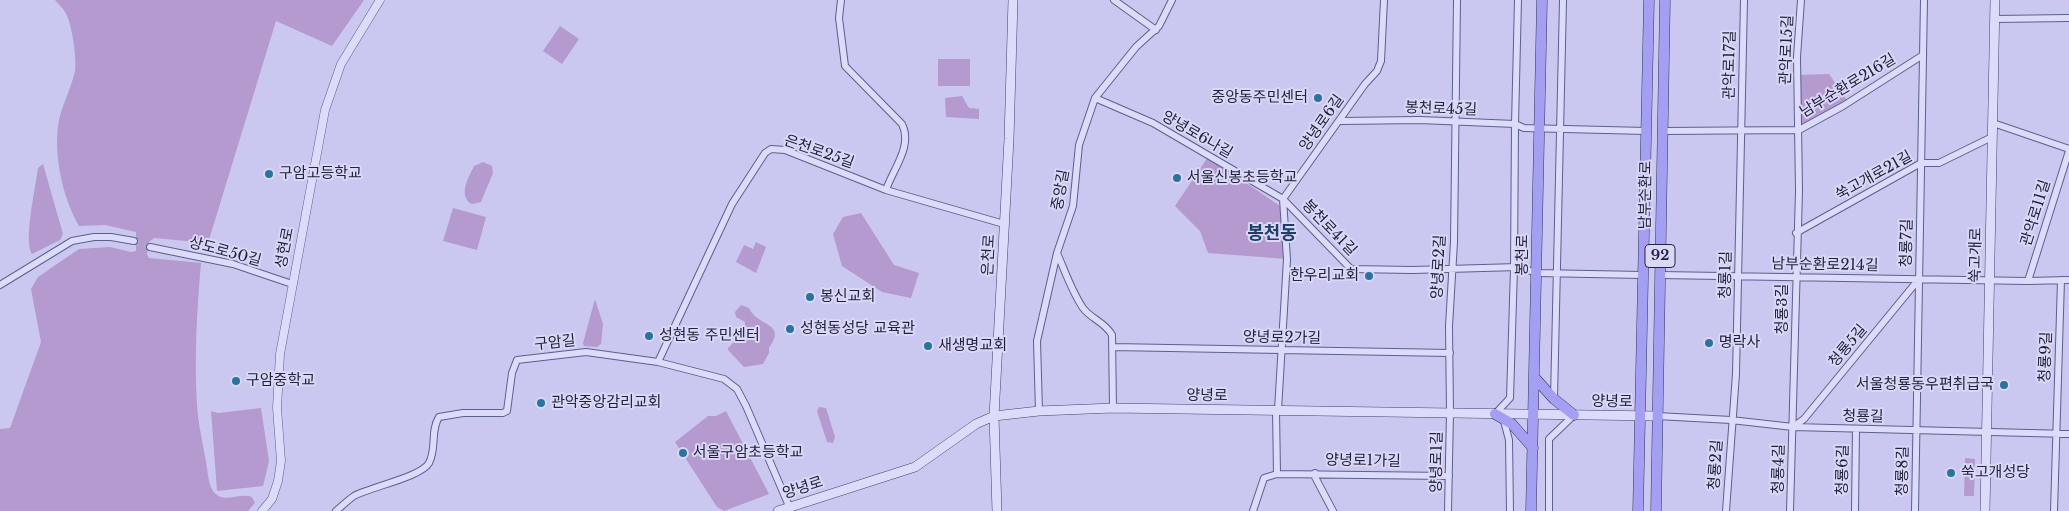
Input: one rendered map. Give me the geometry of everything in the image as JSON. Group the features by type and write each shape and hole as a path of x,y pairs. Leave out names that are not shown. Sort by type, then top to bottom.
{"main road":[{"name":"은천로","path":"997,511 994,416 1013,0"},
{"name":"봉천로","path":"1532,511 1542,0"},
{"name":"남부순환로","path":"1638,511 1638,416 1649,0"},
{"name":"남부순환로","path":"1656,511 1665,0"},
{"name":"쑥고개로","path":"1985,511 1995,0"},
{"path":"1643,262 1644,267 1651,271 1656,269 1660,263"},
{"path":"1641,314 1646,307 1651,306 1656,308 1660,316"},
{"path":"1535,378 1554,399 1574,415"},
{"name":"양녕로","path":"778,511 915,467 976,424 994,416 1039,411 1113,408 1450,413 1499,416 1534,414 1657,416"},
{"path":"1499,416 1512,424 1533,448"}],"street":[{"name":"성현로","path":"262,511 272,499 280,471 277,408 280,363 292,284 325,110 341,64 380,0"},
{"path":"841,0 839,18 845,66 902,124 907,133 905,148 886,190"},
{"path":"1114,0 1156,30"},
{"name":"중앙길","path":"1039,411 1038,341 1057,252 1073,206 1079,145 1095,98 1136,47 1156,30 1172,0"},
{"name":"양녕로6길","path":"1283,199 1365,84 1377,71 1381,61 1384,0"},
{"name":"양녕로2길","path":"1450,413 1449,326 1452,269 1457,0"},
{"name":"봉천로","path":"1499,416 1510,398 1514,268 1514,124 1518,0"},
{"path":"1554,399 1563,0"},
{"name":"관악로17길","path":"1741,130 1744,0"},
{"name":"관악로15길","path":"1799,130 1797,57 1801,0"},
{"name":"청룡7길","path":"1917,431 1924,0"},
{"path":"1995,19 2069,18"},
{"name":"남부순환로216길","path":"1662,131 1799,130 1843,106 1923,55"},
{"name":"양녕로6나길","path":"1095,98 1154,123 1283,199"},
{"name":"봉천로45길","path":"1340,121 1514,124 1524,128 1540,128"},
{"path":"1993,124 2069,150"},
{"path":"1540,128 1646,131"},
{"name":"청룡1길","path":"1732,420 1736,374 1741,130"},
{"name":"청룡3길","path":"1793,427 1799,130"},
{"name":"쑥고개로21길","path":"1796,233 1921,163 1939,163 1992,136"},
{"name":"은천로25길","path":"658,362 732,204 765,153 771,149 781,149 886,190 1004,224"},
{"name":"관악로11길","path":"2028,282 2069,150"},
{"path":"1253,511 1264,478 1277,474 1277,410 1287,259 1283,199"},
{"name":"봉천로41길","path":"1283,199 1351,269 1514,268 1537,273"},
{"path":"0,284 72,241 94,237 111,237 134,242"},
{"name":"상도로50길","path":"150,247 233,264 292,284"},
{"path":"1057,252 1081,305 1088,313 1107,327 1112,335 1114,347 1113,408"},
{"path":"1537,273 1642,275"},
{"name":"남부순환로214길","path":"1660,275 1795,276 2028,282 2069,280"},
{"name":"청룡5길","path":"1793,427 1809,412 1919,279"},
{"name":"청룡9길","path":"2054,511 2061,280"},
{"name":"양녕로2가길","path":"1114,347 1450,353"},
{"name":"구암길","path":"336,511 354,496 410,475 426,466 431,455 434,424 439,417 463,413 503,413 507,411 512,373 517,360 586,352 658,362 716,376 734,386 744,401 789,506"},
{"name":"양녕로1길","path":"1448,511 1450,413"},
{"path":"1549,511 1550,439 1574,415"},
{"path":"1499,416 1508,429 1510,511"},
{"name":"청룡길","path":"1657,416 1732,420 1793,427 2069,434"},
{"name":"청룡2길","path":"1726,511 1732,420"},
{"name":"청룡4길","path":"1790,511 1790,452 1793,427"},
{"name":"청룡6길","path":"1854,511 1856,429"},
{"name":"청룡8길","path":"1915,511 1917,431"},
{"path":"1315,473 1315,477 1333,511"},
{"name":"양녕로1가길","path":"1277,474 1449,476"}],"shaded area":[{"path":"55,0 364,0 332,46 276,21 208,243 154,238 149,242 147,254 149,258 201,263 196,334 196,387 198,419 209,479 211,488 220,497 252,497 255,503 248,511 0,511 0,429 10,428 41,342 31,289 38,277 79,249 110,247 131,252 136,251 136,232 105,225 79,226 68,203 61,178 57,138 61,112 75,71 75,58 68,17"},
{"path":"560,26 579,39 562,64 543,51"},
{"path":"938,59 970,59 970,86 938,86"},
{"path":"1829,74 1848,102 1799,130 1797,75"},
{"path":"962,96 969,108 979,109 979,119 946,117 945,98"},
{"path":"1208,157 1280,206 1287,259 1208,253 1200,231 1175,206"},
{"path":"483,162 492,166 493,173 481,202 472,204 465,196 467,181 474,166"},
{"path":"43,164 63,234 60,240 32,254 29,226 38,168"},
{"path":"453,208 486,217 477,250 443,241"},
{"path":"861,213 894,265 919,273 911,298 882,292 842,266 833,234 843,217"},
{"path":"756,242 766,247 756,273 736,262 744,245 753,249"},
{"path":"595,299 603,324 601,344 597,347 584,346 583,343"},
{"path":"741,305 749,308 758,319 769,325 775,333 769,353 763,364 744,367 728,350 744,332 745,322 736,317 735,312"},
{"path":"819,407 826,408 835,437 833,443 827,442 817,411"},
{"path":"261,408 269,461 263,486 217,491 211,411 218,413"},
{"path":"726,411 769,494 724,511 717,507 675,442 708,416 716,416"},
{"path":"1965,458 1975,459 1974,496 1964,496"}],"tunnel":[{"path":"134,241 150,247"}],"place":[{"name":"중앙동주민센터","path":"1318,98"},
{"name":"구암고등학교","path":"269,174"},
{"name":"서울신봉초등학교","path":"1177,178"},
{"name":"한우리교회","path":"1369,276"},
{"name":"봉신교회","path":"810,297"},
{"name":"성현동성당 교육관","path":"790,329"},
{"name":"성현동 주민센터","path":"649,336"},
{"name":"명락사","path":"1709,343"},
{"name":"새생명교회","path":"928,346"},
{"name":"구암중학교","path":"236,381"},
{"name":"서울청룡동우편취급국","path":"2004,385"},
{"name":"관악중앙감리교회","path":"541,403"},
{"name":"서울구암초등학교","path":"683,453"},
{"name":"쑥고개성당","path":"1951,473"}],"district":[{"name":"봉천동","path":"1272,234"}]}
